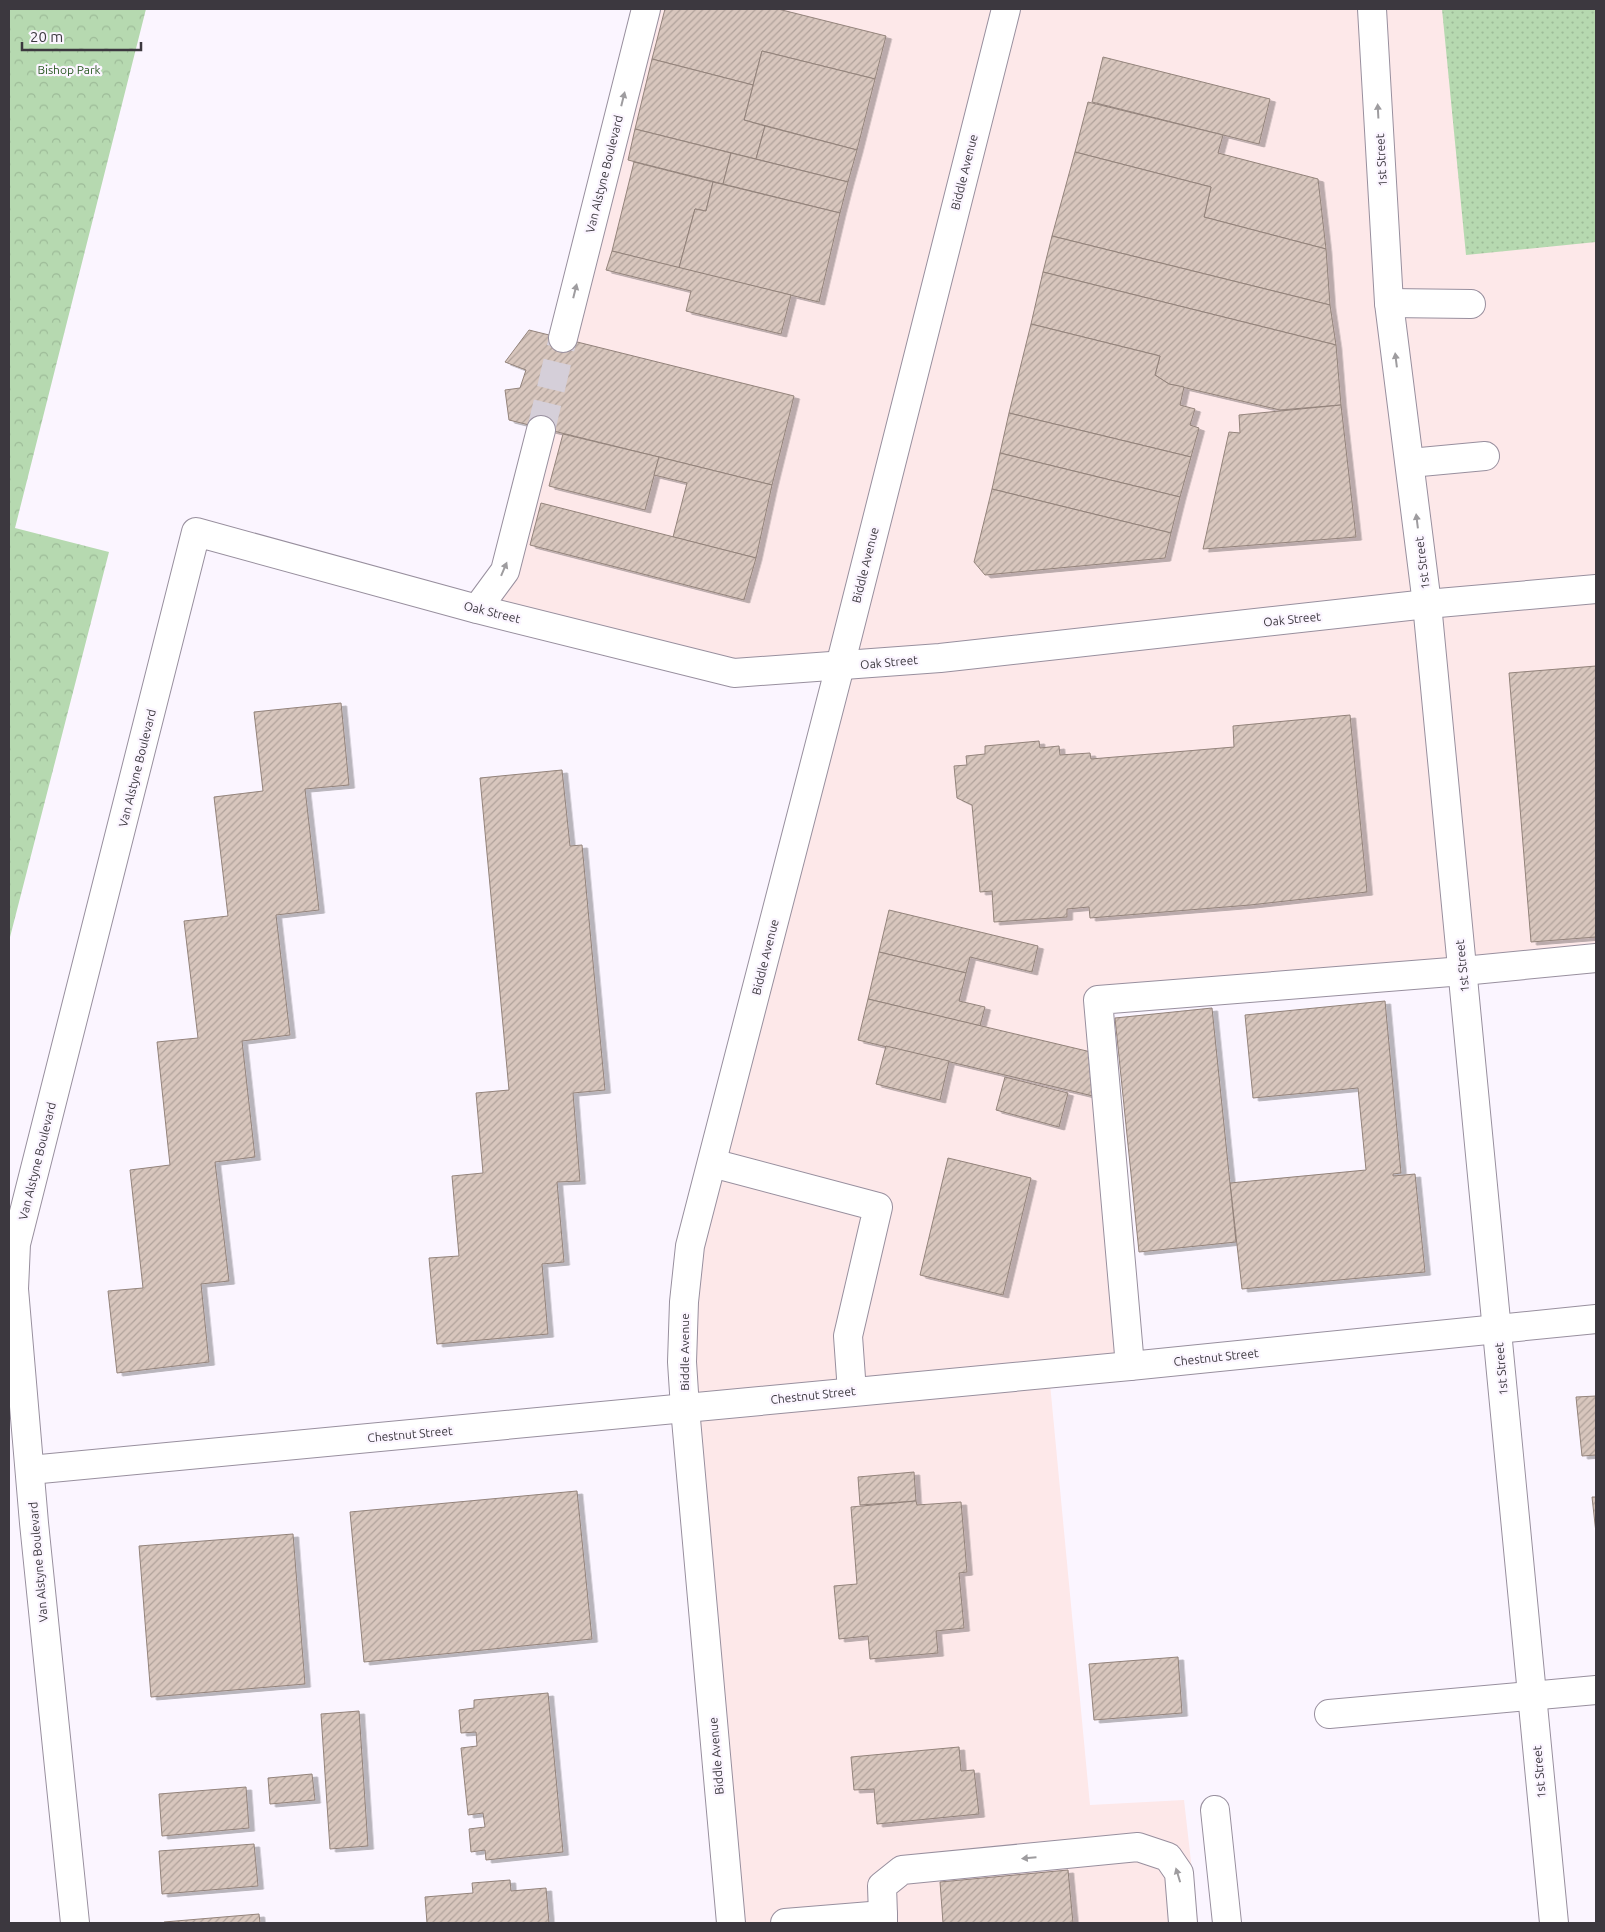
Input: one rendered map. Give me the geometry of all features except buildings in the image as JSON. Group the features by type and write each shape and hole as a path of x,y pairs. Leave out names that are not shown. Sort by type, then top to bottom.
{"street":[{"name":"Van Alstyne Boulevard","path":"563,338 646,9"},
{"name":"Biddle Avenue","path":"731,1923 684,1408 682,1362 684,1302 690,1246 840,666 1006,9"},
{"name":"1st Street","path":"1372,9 1389,303 1427,604 1554,1923"},
{"path":"1389,303 1471,304"},
{"path":"477,609 505,571 540,430"},
{"path":"1410,463 1485,456"},
{"name":"Van Alstyne Boulevard","path":"75,1923 34,1523 12,1266 16,1244 18,1197 196,532"},
{"name":"Oak Street","path":"196,532 477,609 734,673 950,657 1427,604 1596,589"},
{"path":"1130,1366 1098,1000 1463,971 1596,958"},
{"path":"712,1163 878,1207 848,1336 852,1392"},
{"name":"Chestnut Street","path":"30,1470 1130,1366 1596,1319"},
{"path":"1329,1714 1596,1690"},
{"path":"1215,1810 1226,1923"},
{"path":"785,1923 883,1919 882,1886 902,1870 1138,1847 1168,1857 1179,1873 1183,1923"}],"shaded area":[{"path":"646,9 1596,9 1596,958 1099,999 1130,1366 1049,1373 1090,1805 1184,1800 1198,1923 731,1923 684,1302 840,666 734,673 477,609 505,571"}],"green space":[{"name":"Bishop Park","path":"9,9 146,9 15,528 109,552 9,941"},
{"path":"1442,9 1596,9 1596,242 1466,255"}],"tunnel":[{"path":"541,430 563,338"}]}
